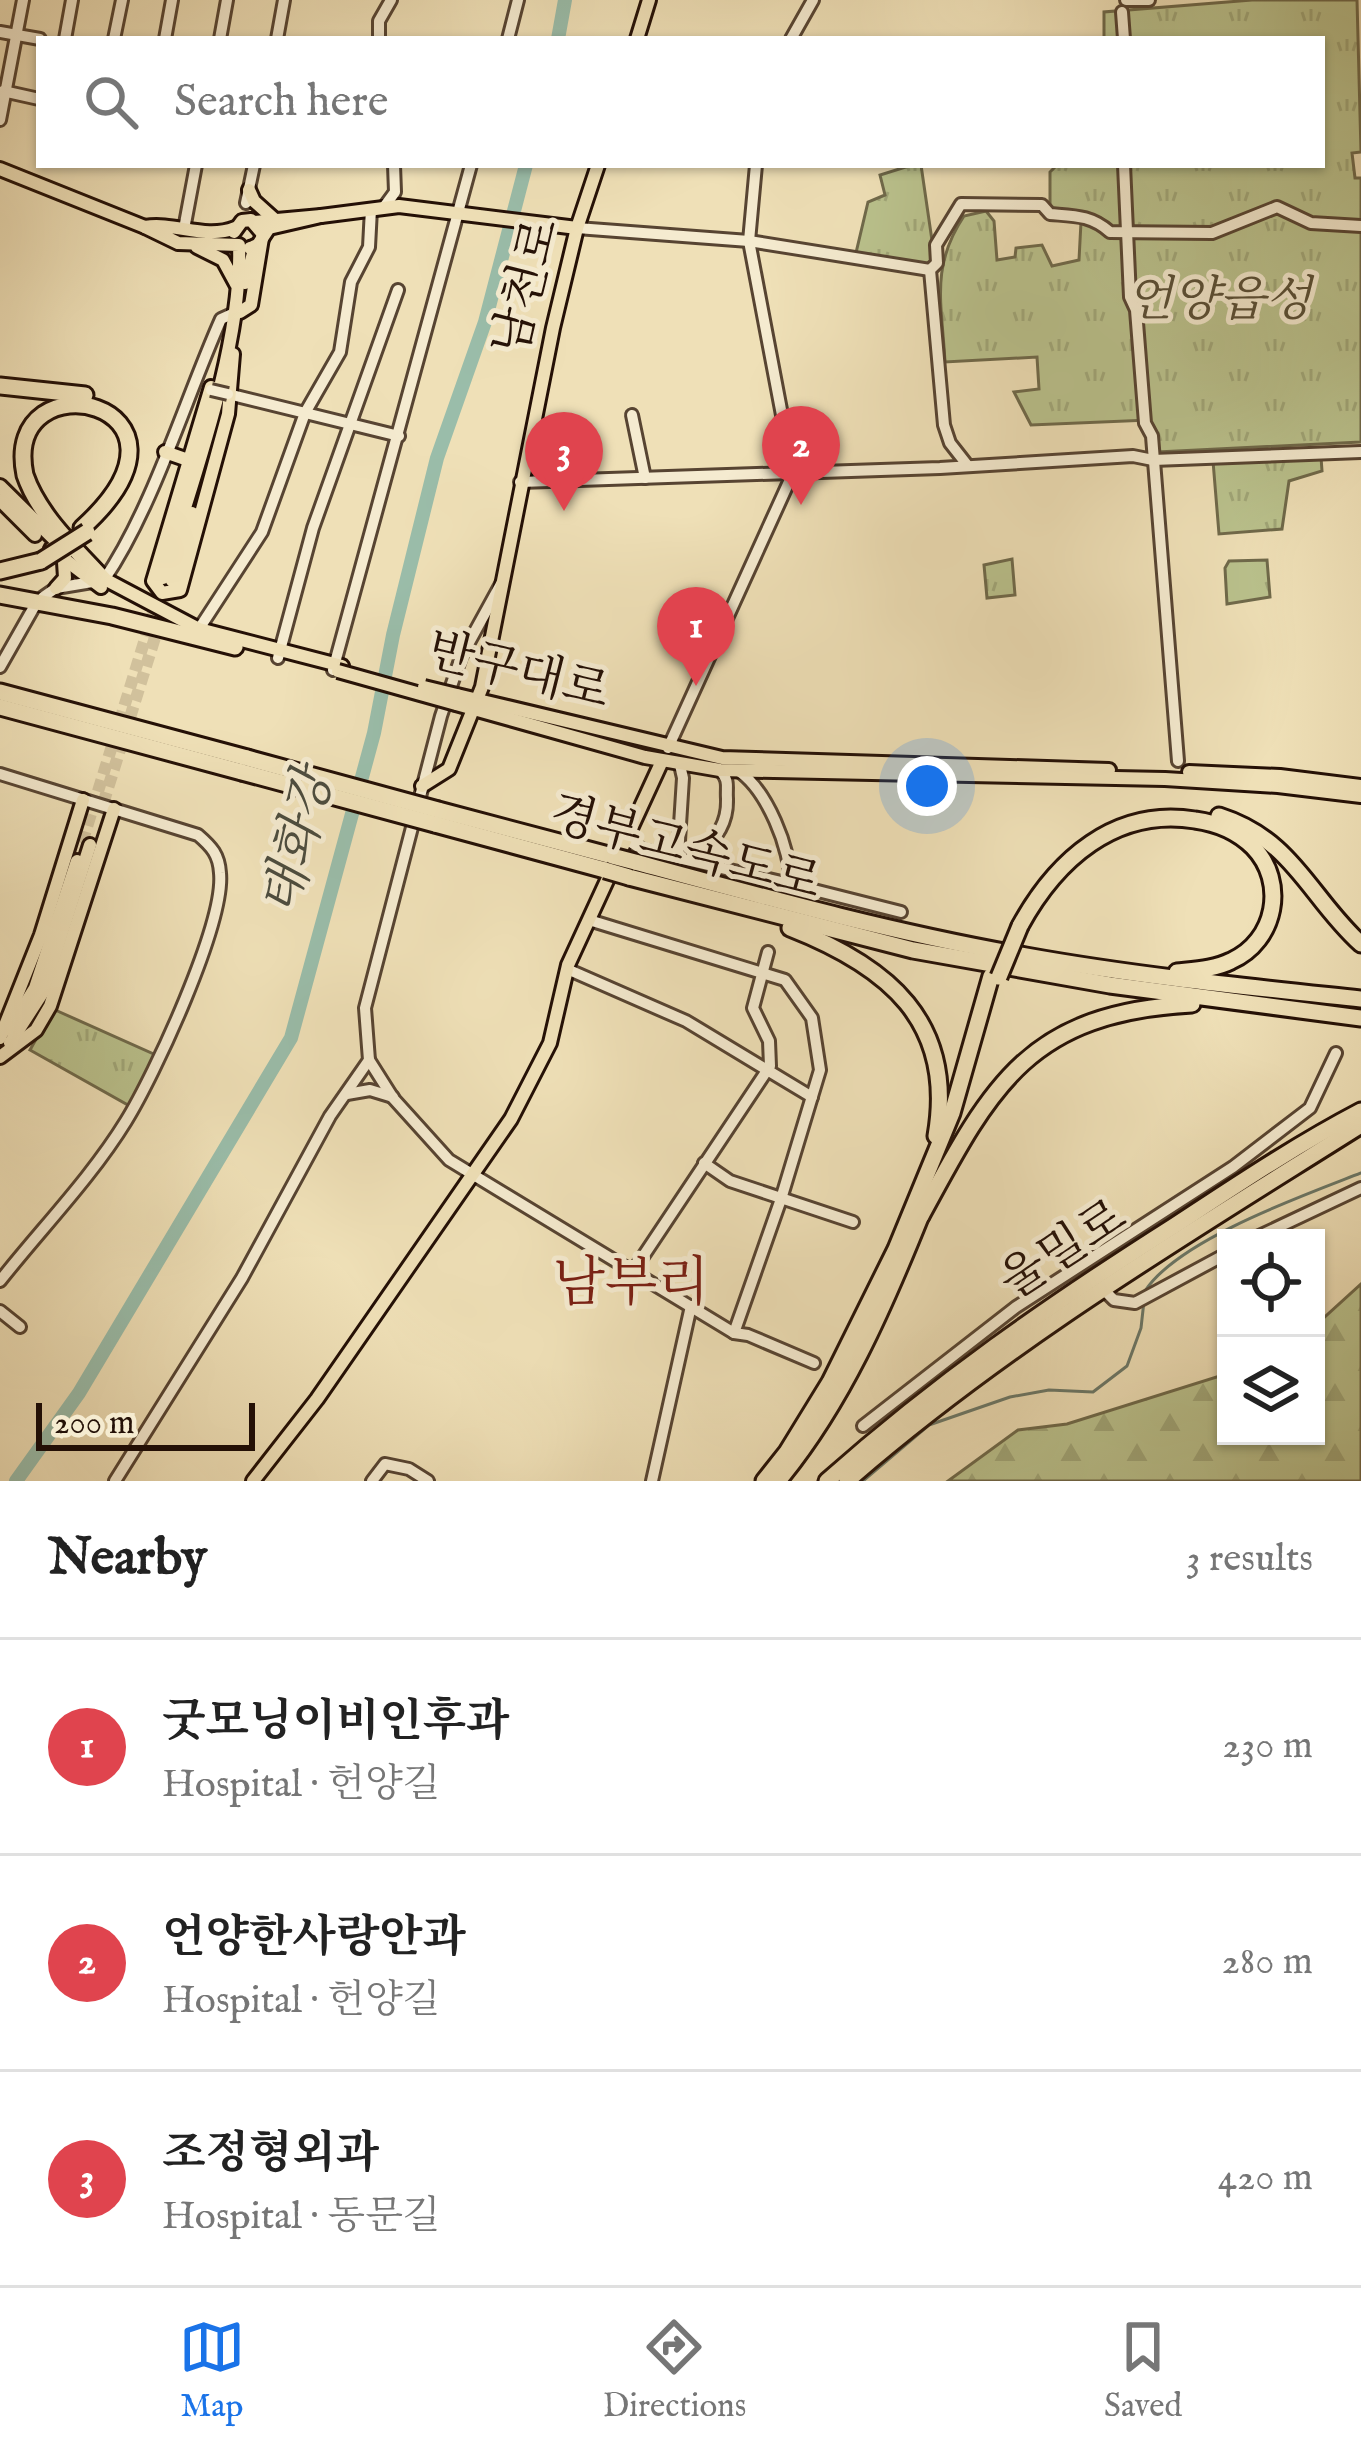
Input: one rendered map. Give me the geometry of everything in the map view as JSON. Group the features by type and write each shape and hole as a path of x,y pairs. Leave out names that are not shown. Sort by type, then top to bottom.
{"highway":[{"path":"0,386 90,396 122,417 132,444 131,468 115,502 84,530 40,558 0,568"},
{"path":"84,530 113,491 126,448 110,416 94,406 72,403 47,410 32,422 23,441 23,468 45,512 99,582"},
{"path":"0,595 112,616 235,647"},
{"name":"경부고속도로","path":"0,692 245,765 608,863 881,926 1023,956 1361,999"},
{"name":"경부고속도로","path":"0,707 245,765"},
{"path":"764,1481 809,1418 848,1350 957,1099 1016,925 1044,873 1087,834 1132,814 1188,811 1224,817 1272,842 1361,944"},
{"path":"1016,925 1063,865 1121,827 1156,819 1190,819 1224,827 1250,844 1267,868 1273,892 1269,921 1256,944 1220,965 1180,972 1130,972"},
{"name":"경부고속도로","path":"632,869 724,902 914,950 1186,996 1361,1018"},
{"path":"724,902 848,952 879,972 907,1002 926,1036 938,1081 938,1127 927,1174"},
{"path":"778,1481 849,1372 889,1292 959,1119 995,976"},
{"path":"921,1216 987,1101 1015,1068 1055,1037 1096,1018 1136,1009 1269,1004"},
{"name":"울밀로","path":"827,1481 915,1404 1037,1313 1361,1106"},
{"name":"울밀로","path":"847,1481 943,1400 1071,1310 1361,1124"}],"main road":[{"path":"639,36 649,0"},
{"name":"남천로","path":"422,786 449,769 476,705 497,622 570,227 597,168"},
{"path":"0,169 223,260 237,289"},
{"path":"247,196 275,219"},
{"path":"236,314 239,245 251,230 275,219 378,208 570,227"},
{"path":"145,227 213,233 321,216"},
{"path":"168,580 219,421 251,230"},
{"path":"190,245 239,245"},
{"path":"229,353 230,394 180,590 162,593 152,581 210,389 229,353"},
{"path":"165,452 188,460"},
{"path":"0,486 34,524 99,582"},
{"path":"0,500 64,562 99,582 197,632 235,647 279,654"},
{"path":"56,588 65,578 64,562"},
{"path":"197,632 337,668"},
{"name":"반구대로","path":"337,668 665,754 1228,773 1361,786"},
{"path":"254,1481 317,1399 511,1119 550,1043 567,969 665,754"},
{"name":"반구대로","path":"665,754 680,765 720,770 1166,779 1361,796"},
{"path":"1,1048 36,1030 50,1006 87,841 83,800"},
{"path":"1,1048 27,975 87,841 114,809"}],"street":[{"path":"0,120 23,0"},
{"path":"66,36 72,0"},
{"path":"115,36 122,0"},
{"path":"166,36 172,0"},
{"path":"221,36 227,0"},
{"path":"278,36 284,0"},
{"path":"379,36 379,20 391,0"},
{"path":"509,36 518,0"},
{"path":"793,36 812,0"},
{"path":"1124,36 1125,4 1149,0"},
{"path":"0,32 36,38"},
{"path":"3,91 36,98"},
{"path":"184,230 195,168"},
{"path":"251,230 247,196 253,168"},
{"path":"197,632 262,532 305,413 340,352 351,282 369,247 378,208 395,191 394,168"},
{"path":"337,668 470,168"},
{"path":"665,754 793,472 749,241 756,168"},
{"path":"1124,168 1130,297 1136,310 1145,423 1152,436 1178,760"},
{"path":"930,270 937,263 936,245 961,204 1042,205 1050,214 1098,221 1110,232 1212,233 1277,207 1311,223 1361,226"},
{"path":"570,227 749,241 930,270"},
{"path":"930,270 944,424 950,443 968,466"},
{"path":"279,654 313,528 398,290"},
{"path":"0,668 39,602 56,588 99,582 127,541 221,319 236,314"},
{"path":"191,385 399,436"},
{"path":"632,415 645,478"},
{"path":"520,482 1133,456 1153,460 1361,452"},
{"path":"502,582 461,657 422,786 365,1008 370,1060 393,1097 449,1160 469,1174 734,1333 814,1363"},
{"path":"678,856 680,765"},
{"path":"695,861 722,830 729,809 728,781 720,770"},
{"path":"737,770 752,782 770,811 771,823 786,846 790,884"},
{"path":"0,774 184,829 215,850 220,896 162,1058 123,1125 0,1281"},
{"path":"626,839 638,848 902,912"},
{"path":"589,920 785,980 812,1018 820,1054 812,1097 734,1333"},
{"path":"634,1270 768,1070 769,1041 753,1008 768,952"},
{"path":"567,969 686,1021 812,1097"},
{"path":"862,1426 1310,1108 1336,1053"},
{"path":"115,1481 370,1060"},
{"path":"344,1096 370,1090 393,1097"},
{"path":"704,1163 730,1181 853,1222"},
{"path":"1274,1229 1361,1188"},
{"path":"1105,1291 1114,1300 1138,1301 1217,1259"},
{"path":"652,1481 691,1306"},
{"path":"0,1311 20,1327"},
{"path":"372,1481 385,1464 409,1469 428,1481"}],"green space":[{"name":"언양읍성","path":"1252,0 1357,0 1361,152 1352,153 1355,178 1361,178 1361,442 1157,452 1149,420 1031,425 1014,392 1039,389 1037,357 945,362 942,269 964,216 986,211 994,221 997,260 1015,257 1016,248 1042,245 1052,266 1079,260 1081,222 1050,208 1054,168 1325,168 1325,36 1104,36 1104,12"},
{"path":"921,168 935,261 928,266 855,257 868,202 885,195 880,175"},
{"path":"1321,457 1322,471 1289,481 1282,529 1219,534 1213,461"},
{"path":"1012,559 1015,595 987,598 984,565"},
{"path":"1267,560 1270,597 1227,604 1225,568 1229,561"},
{"path":"53,1009 158,1056 137,1101 128,1105 30,1050"},
{"path":"1361,1284 1361,1481 948,1481 1018,1430 1067,1424 1217,1377 1217,1445 1325,1445 1325,1317"}],"waterway":[{"name":"태화강","path":"559,36 565,0"},
{"name":"태화강","path":"16,1481 79,1393 291,1038 374,733 437,458 485,322 525,168"},
{"path":"1145,1291 1161,1272 1212,1237 1361,1173"},
{"path":"863,1481 929,1425 1010,1397 1049,1390 1093,1392 1127,1366 1141,1328 1144,1301"}],"tunnel":[{"path":"103,804 172,583"},
{"path":"82,843 158,597"}],"place":[{"name":"언양한사랑안과","path":"801,505"},
{"name":"조정형외과","path":"564,511"},
{"name":"굿모닝이비인후과","path":"696,686"}],"district":[{"name":"남부리","path":"631,1285"}]}
